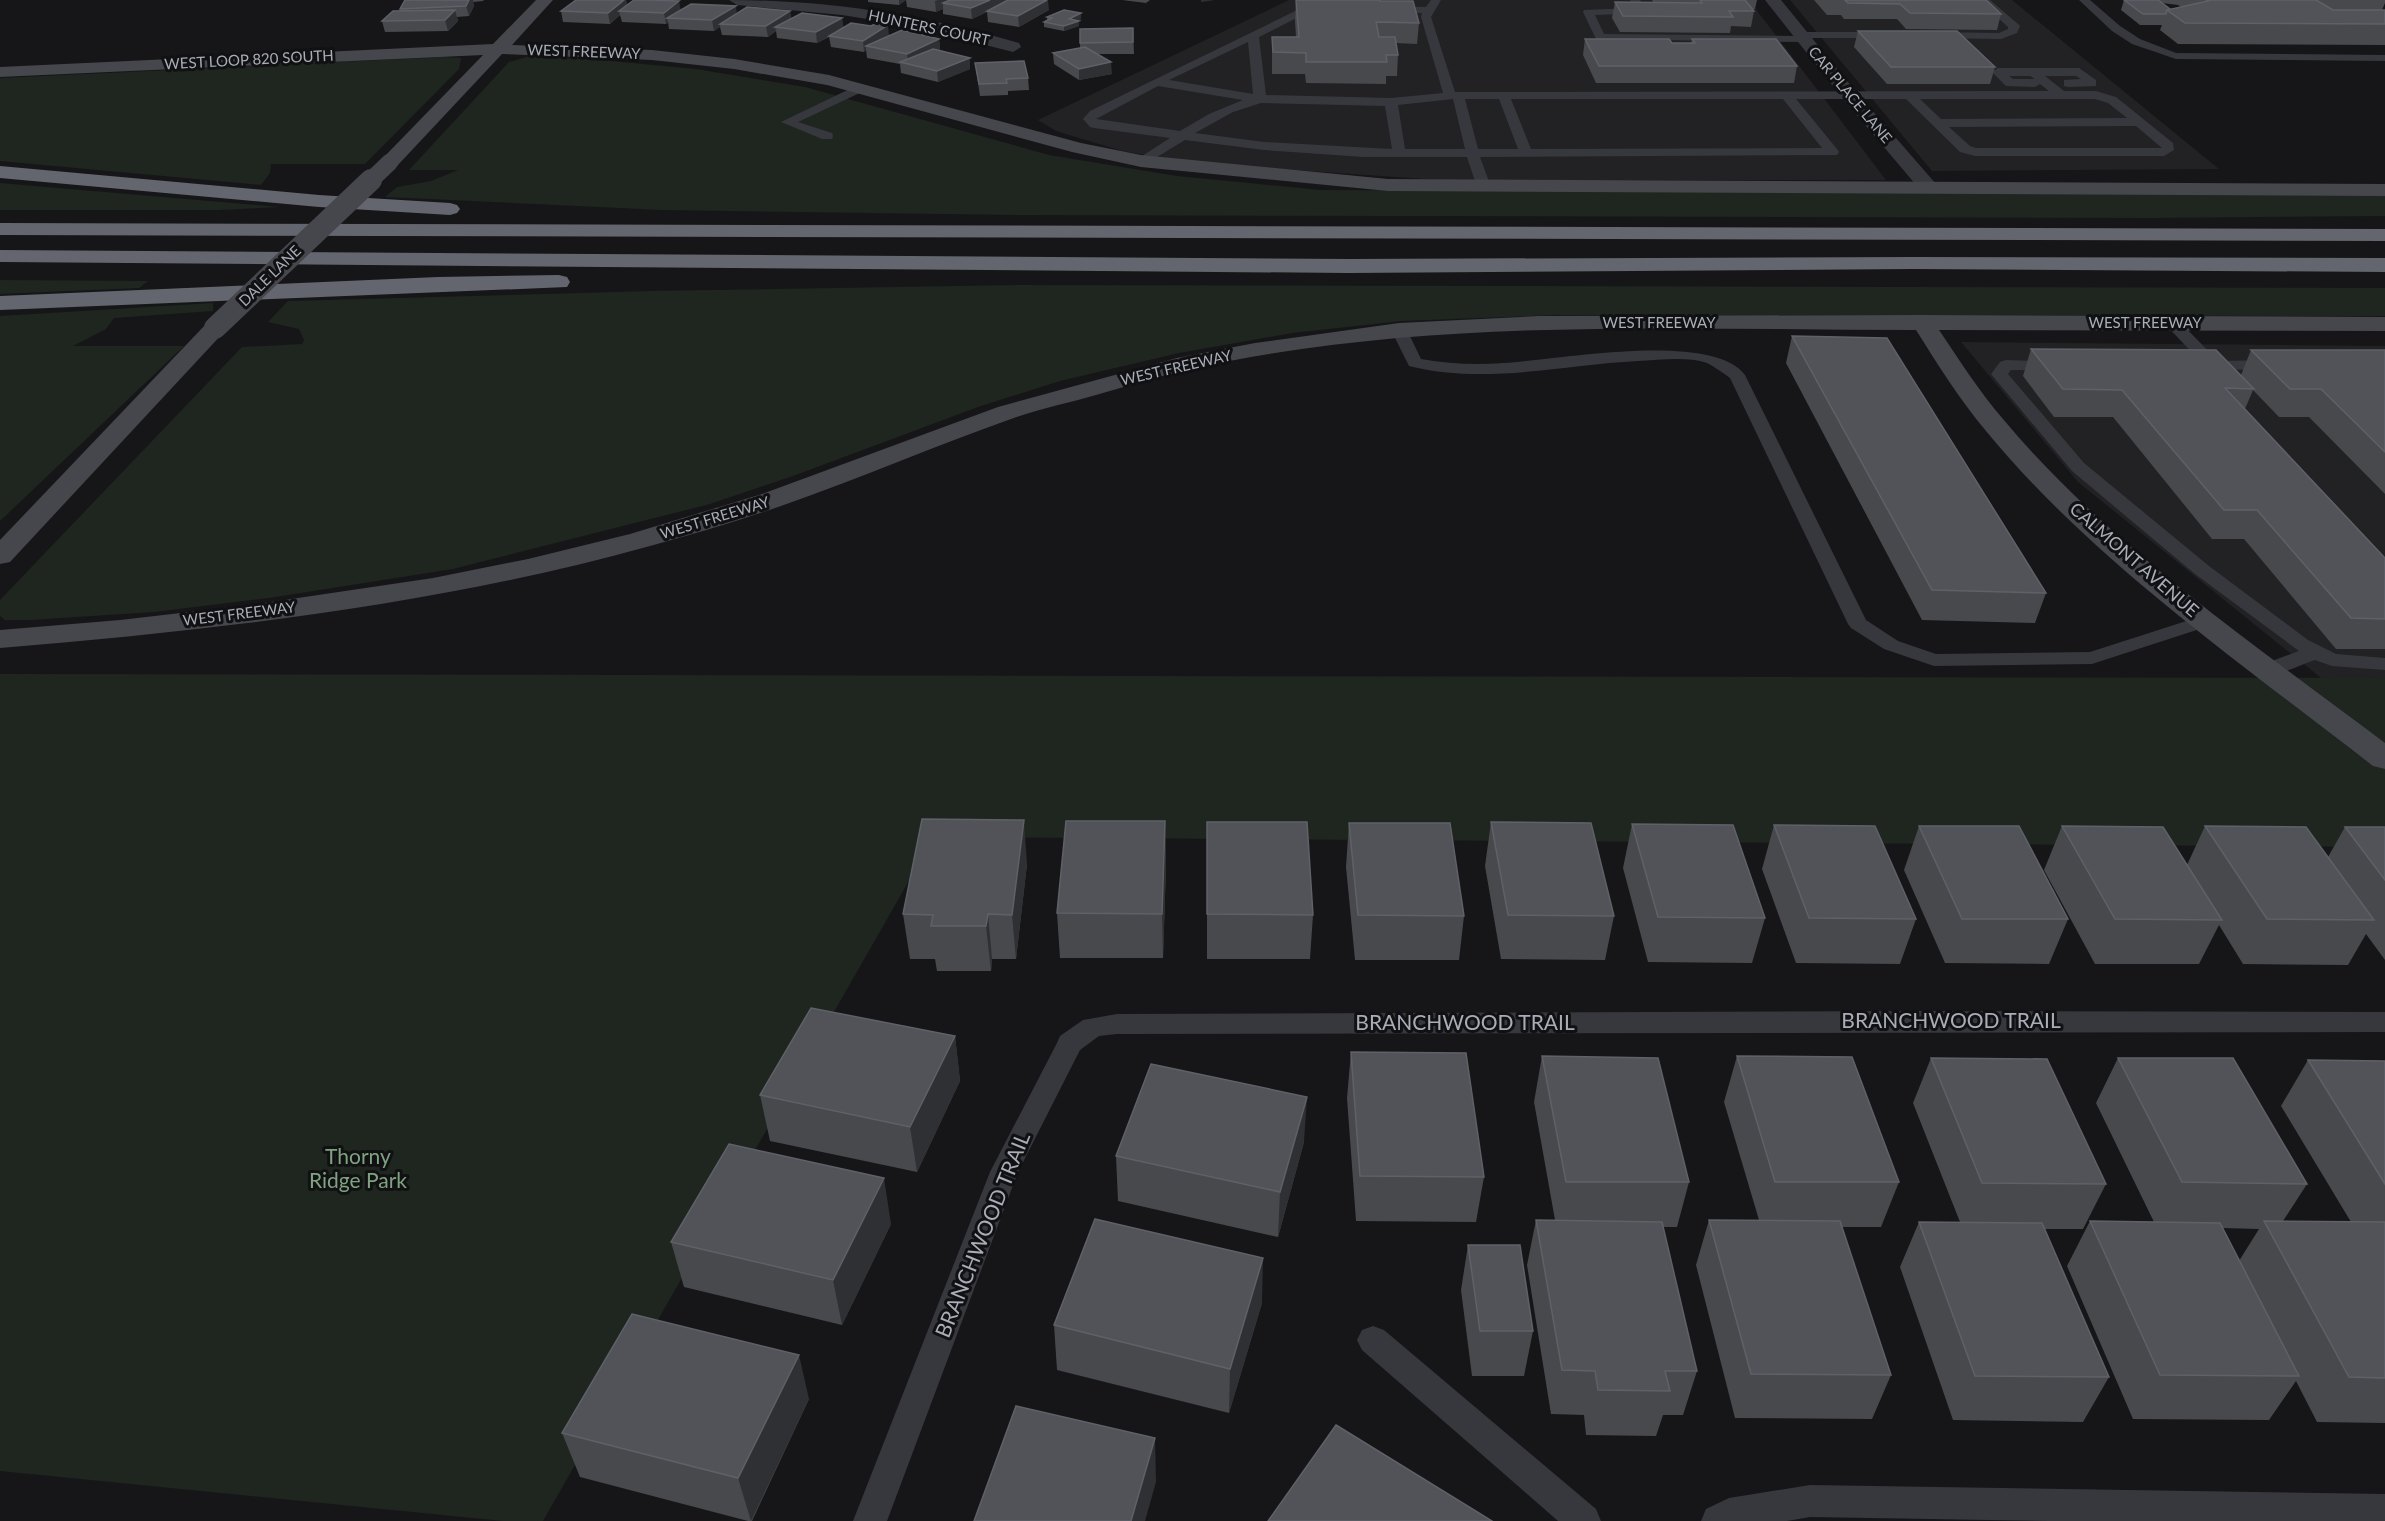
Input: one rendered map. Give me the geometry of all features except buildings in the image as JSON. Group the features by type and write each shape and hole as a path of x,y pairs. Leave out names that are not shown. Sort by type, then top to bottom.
{"highway":[{"path":"0,172 319,201 471,210"},
{"path":"494,211 669,221 766,230"},
{"path":"0,217 297,218 398,229"},
{"path":"2211,234 2266,225 2385,223"},
{"path":"0,229 2385,235"},
{"path":"0,256 1348,266 1912,263 2385,265"},
{"path":"1912,263 2034,280 2385,281"},
{"path":"0,303 438,284 1207,277 1348,266"}],"main road":[{"name":"DALE LANE","path":"0,556 215,328 390,162 545,0"},
{"name":"WEST LOOP 820 SOUTH","path":"0,72 498,49"},
{"name":"WEST FREEWAY","path":"498,49 652,55 734,64 860,88 1079,148 1144,161 1388,186 2385,190"},
{"name":"CALMONT AVENUE","path":"1922,322 1981,409 2006,440 2085,520 2205,621 2385,759"},
{"name":"WEST FREEWAY","path":"0,639 120,629 250,614 433,587 528,568 640,540 772,500 1007,412 1177,365 1256,350 1399,330 1539,323 2384,324"}],"street":[{"name":"HUNTERS COURT","path":"737,0 812,7 907,20 978,35 1013,47"},
{"name":"CAR PLACE LANE","path":"1773,0 1850,96 1929,188"}],"lane":[{"path":"1635,0 1642,11 1588,12 1600,37 1898,35"},
{"path":"1921,35 2001,36 2013,31 2014,26 1984,0"},
{"path":"2084,0 2129,40 2154,51 2176,56 2385,58"},
{"path":"1330,4 1311,8 1156,82 1094,114 1089,119 1094,124 1264,146 1363,153 1832,152 1787,96"},
{"path":"1375,9 1432,5"},
{"path":"1432,5 1426,17 1484,187"},
{"path":"1253,36 1260,99"},
{"path":"1998,72 2079,72 2092,83 2046,83 2010,83 1998,72"},
{"path":"2033,72 2061,95"},
{"path":"1156,82 1260,99 1391,102 1454,95 2061,95 2106,97 2168,146 2168,150 2164,152 2073,153 1975,152 1965,149 1910,96"},
{"path":"827,136 787,122 860,88"},
{"path":"1504,95 1526,153"},
{"path":"2013,95 2073,153"},
{"path":"1144,161 1182,135 1239,104 1260,99"},
{"path":"1391,102 1399,153"},
{"path":"1938,123 2139,122"},
{"path":"2172,323 2214,366"},
{"path":"1399,330 1415,363 1442,369 1517,366 1611,356 1665,356 1710,359 1737,375 1858,624 1891,645 1934,660 2092,658 2205,621"},
{"path":"2076,365 2006,365 1999,374 2086,474 2202,570 2301,644 2332,660 2385,663"},
{"path":"2191,366 2294,365"},
{"path":"2268,669 2317,652"},
{"name":"BRANCHWOOD TRAIL","path":"870,1521 1004,1172 1070,1043 1092,1027 1129,1024 2385,1022"},
{"path":"1373,1340 1584,1521"},
{"path":"1718,1521 1729,1514 1810,1501 2385,1510"}],"shaded area":[{"path":"1289,0 1749,0 1886,180 1439,180 1197,163 1122,151 1056,131 1038,120"},
{"path":"1790,0 2012,0 2219,169 1932,171"},
{"path":"1961,342 2385,346 2385,678 2321,678 2078,482"}],"green space":[{"path":"527,57 590,59 696,69 805,87 1049,155 1177,176 1320,190 2385,195 2385,216 2153,218 1015,215 662,210 385,197 397,187 431,181 458,170 409,170 509,62"},
{"path":"461,58 459,69 365,164 271,164 270,173 261,185 0,161 0,78"},
{"path":"0,183 280,207 219,210 0,210"},
{"path":"0,280 148,281 139,288 0,294"},
{"path":"1014,285 2385,288 2385,316 1556,315 1402,321 1292,333 1179,353 1060,381 978,407 793,476 710,504 453,569 269,598 154,612 30,620 5,620 0,616 0,600 242,347 302,344 304,340 299,329 268,322 288,301 651,291"},
{"path":"213,303 213,311 114,318 106,329 73,346 184,346 0,521 0,316"},
{"name":"Thorny Ridge Park","path":"0,674 2385,678 2385,847 934,837 543,1521 503,1521 0,1471"}]}
